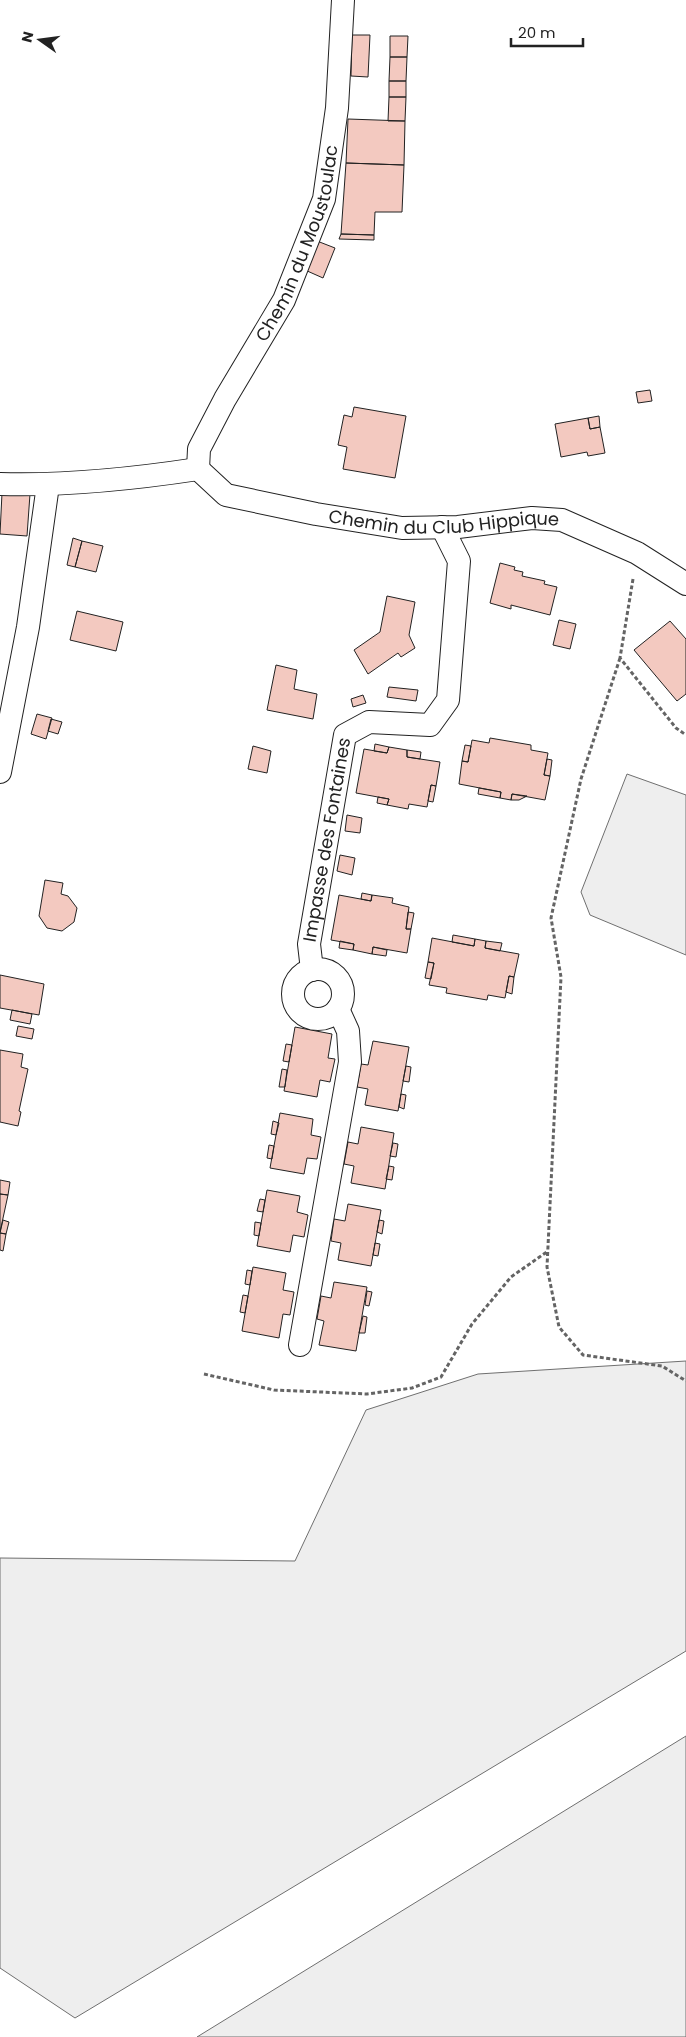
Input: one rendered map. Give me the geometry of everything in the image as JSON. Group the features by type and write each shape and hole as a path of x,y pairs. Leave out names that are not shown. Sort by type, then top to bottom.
{"street":[{"name":"Chemin du Moustoulac","path":"198,469 199,448 225,399 284,300 324,199 337,108 343,0"},
{"path":"0,484 48,485 159,475 198,469"},
{"name":"Chemin du Club Hippique","path":"198,469 226,495 316,514 402,528 442,527 532,518 562,520 637,553 686,584"},
{"path":"0,772 28,627 48,485"},
{"name":"Impasse des Fontaines","path":"338,1009 342,1001 341,984 330,972 312,970 309,944 344,735 369,722 430,725 448,700 459,561 442,527"},
{"path":"300,1345 350,1062 348,1031 338,1009 332,1015 316,1019 300,1011 294,996 295,987 298,979 312,970"}],"path":[{"path":"637,553 620,658 581,779 551,918 561,977 547,1267 559,1327 583,1355 662,1366 686,1381"},
{"path":"620,658 676,728 686,735"},
{"path":"204,1374 274,1390 367,1394 412,1388 441,1377 472,1324 511,1277 548,1250"}],"shaded area":[{"path":"627,774 686,795 686,955 590,915 581,892"},
{"path":"686,1361 686,1651 75,2018 0,1968 0,1558 295,1561 366,1410 478,1374"},
{"path":"686,1736 686,2037 197,2037"}],"building":[{"path":"352,35 370,35 368,77 351,76"},
{"path":"390,36 408,36 407,57 390,57"},
{"path":"390,57 407,57 406,81 389,81"},
{"path":"389,81 406,81 406,97 389,97"},
{"path":"389,97 406,97 405,121 388,121"},
{"path":"348,119 405,121 404,165 346,163"},
{"path":"346,163 404,165 402,212 375,212 374,235 341,234"},
{"path":"341,234 374,235 374,240 339,239"},
{"path":"317,241 335,248 323,278 305,270"},
{"path":"650,390 652,401 638,403 636,392"},
{"path":"354,407 406,416 395,478 343,469 347,447 338,445 344,415 352,417"},
{"path":"599,416 600,427 590,429 588,418"},
{"path":"588,418 590,429 600,427 605,453 588,456 587,452 561,457 555,424"},
{"path":"2,493 30,494 27,536 0,534"},
{"path":"73,538 82,541 75,567 67,565"},
{"path":"82,541 103,546 96,572 75,567"},
{"path":"500,563 515,567 514,570 523,572 522,576 545,581 544,584 557,587 550,615 511,605 511,609 490,603"},
{"path":"387,596 415,602 409,635 415,648 401,657 398,653 368,674 354,650 380,632"},
{"path":"77,611 123,622 116,651 70,640"},
{"path":"559,620 576,624 570,649 553,645"},
{"path":"670,621 686,639 686,694 677,701 634,650"},
{"path":"276,665 297,670 294,689 317,694 313,719 267,710"},
{"path":"389,687 418,690 416,701 387,697"},
{"path":"363,695 366,703 353,707 351,699"},
{"path":"37,714 52,718 46,739 31,734"},
{"path":"51,719 62,722 58,734 48,731"},
{"path":"490,738 531,745 531,750 548,753 544,775 550,776 545,800 512,794 511,800 500,798 501,792 459,784 462,761 468,762 472,740 489,743"},
{"path":"375,744 389,747 387,753 374,751"},
{"path":"465,745 471,746 468,762 462,761"},
{"path":"253,746 271,751 267,773 248,769"},
{"path":"389,747 407,750 407,757 440,762 436,786 431,785 427,807 409,804 408,809 387,805 389,799 356,793 364,749 387,753"},
{"path":"407,750 421,752 420,759 407,757"},
{"path":"547,759 552,760 550,776 544,775"},
{"path":"431,785 436,786 433,802 428,801"},
{"path":"479,788 501,792 500,798 478,794"},
{"path":"512,794 527,796 519,800 511,800"},
{"path":"378,797 389,799 387,805 377,803"},
{"path":"347,815 362,818 360,833 345,831"},
{"path":"340,855 355,858 352,875 337,871"},
{"path":"45,880 63,883 61,894 68,896 77,908 74,922 62,931 47,928 39,916"},
{"path":"362,893 372,895 371,901 361,899"},
{"path":"339,895 371,901 372,895 393,898 392,903 409,907 406,929 411,929 407,953 373,947 372,954 353,950 354,944 331,940"},
{"path":"408,912 414,913 411,929 406,929"},
{"path":"453,935 475,939 474,946 452,942"},
{"path":"432,938 474,946 475,939 486,941 485,948 519,954 514,977 509,976 505,998 488,995 487,1000 446,993 447,988 429,985 434,963 428,962"},
{"path":"340,941 354,944 353,950 339,948"},
{"path":"486,941 502,943 500,951 485,948"},
{"path":"373,947 387,950 386,956 372,954"},
{"path":"428,962 434,963 431,979 425,978"},
{"path":"0,975 44,984 39,1015 0,1008"},
{"path":"509,976 514,977 512,994 506,992"},
{"path":"12,1010 32,1014 30,1024 10,1020"},
{"path":"18,1026 34,1029 32,1039 16,1036"},
{"path":"295,1027 332,1034 328,1058 335,1059 330,1082 320,1080 317,1097 284,1091"},
{"path":"373,1041 409,1047 398,1111 365,1105 368,1089 357,1087 361,1064 368,1065"},
{"path":"286,1044 292,1045 289,1062 283,1061"},
{"path":"0,1050 23,1054 21,1067 28,1069 19,1111 21,1112 18,1126 0,1122"},
{"path":"406,1066 411,1067 409,1082 403,1081"},
{"path":"282,1069 287,1070 285,1087 279,1087"},
{"path":"401,1094 406,1095 404,1109 399,1107"},
{"path":"280,1113 313,1119 311,1135 321,1137 317,1159 307,1158 304,1174 270,1168"},
{"path":"273,1121 279,1123 276,1135 271,1134"},
{"path":"361,1127 394,1133 385,1189 351,1183 354,1166 344,1164 348,1142 358,1144"},
{"path":"393,1143 398,1144 396,1157 390,1156"},
{"path":"269,1145 274,1146 272,1159 267,1158"},
{"path":"389,1166 394,1167 392,1180 386,1179"},
{"path":"0,1180 10,1182 8,1195 0,1194"},
{"path":"267,1190 300,1196 297,1212 308,1215 304,1237 293,1235 290,1252 257,1246"},
{"path":"0,1194 8,1195 0,1232"},
{"path":"260,1199 265,1200 263,1212 257,1211"},
{"path":"348,1204 381,1210 371,1266 338,1260 341,1243 331,1241 334,1219 345,1221"},
{"path":"3,1220 9,1222 6,1234 0,1233"},
{"path":"379,1220 384,1221 382,1234 377,1232"},
{"path":"255,1222 261,1223 259,1236 254,1235"},
{"path":"0,1233 6,1234 3,1251 0,1250"},
{"path":"375,1243 380,1244 378,1256 373,1255"},
{"path":"253,1267 286,1273 283,1290 294,1292 290,1315 283,1314 279,1338 242,1331"},
{"path":"247,1270 252,1271 250,1285 245,1284"},
{"path":"334,1282 367,1287 356,1351 319,1345 324,1321 317,1319 321,1296 331,1298"},
{"path":"367,1291 372,1292 369,1306 365,1305"},
{"path":"243,1295 248,1296 245,1313 240,1312"},
{"path":"363,1316 367,1317 365,1333 359,1333"}]}
